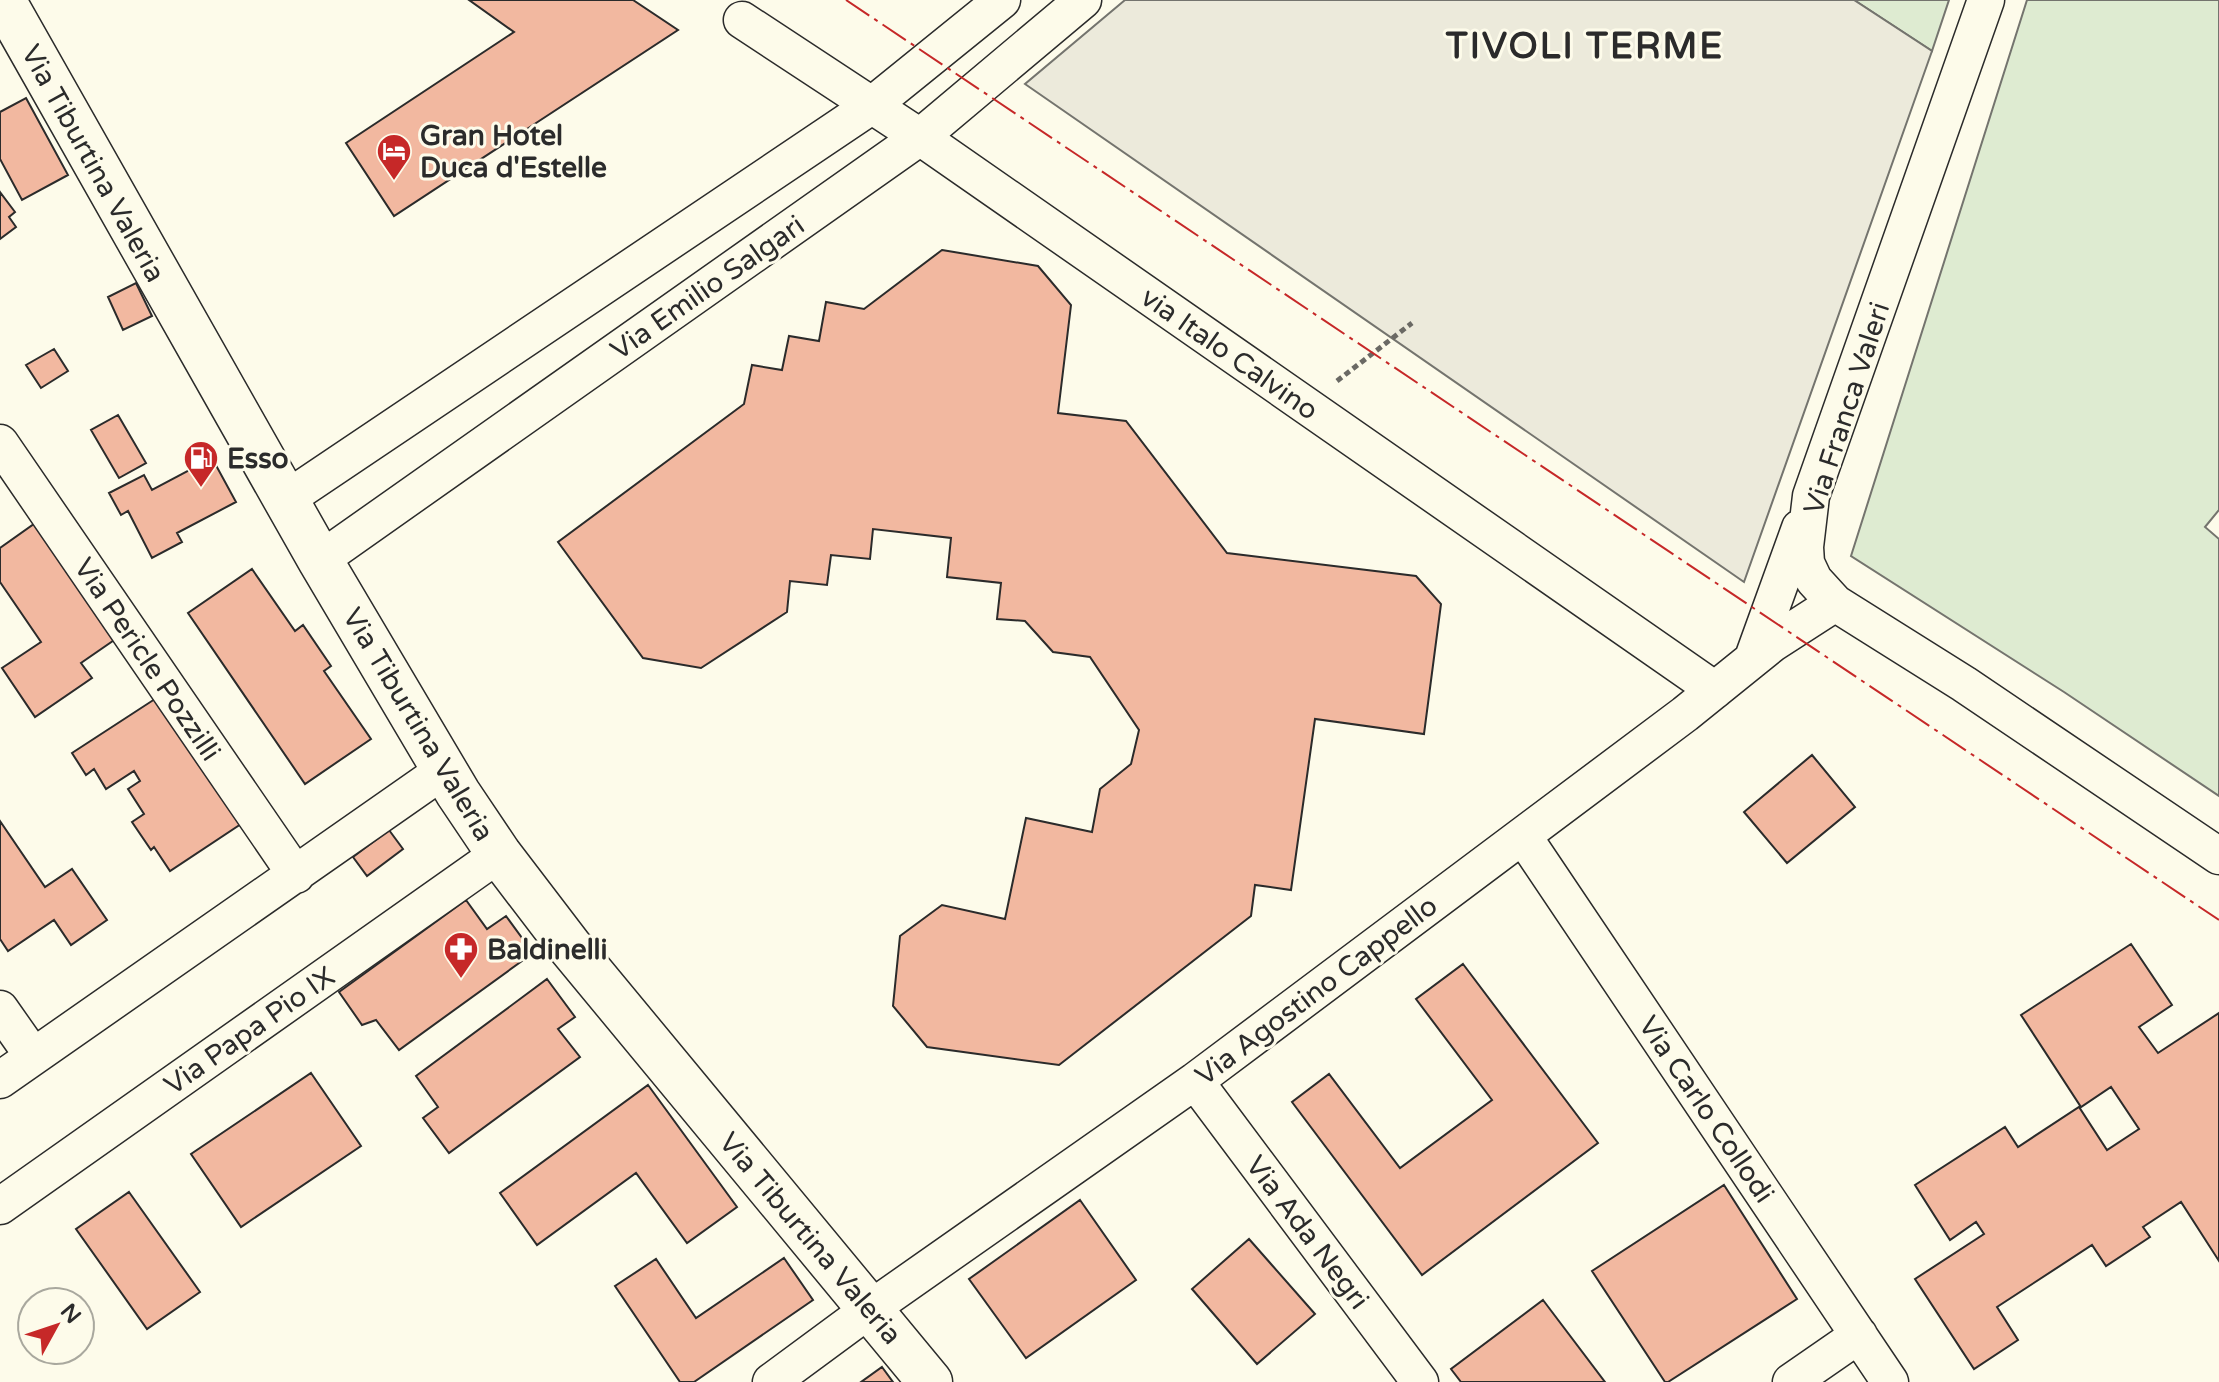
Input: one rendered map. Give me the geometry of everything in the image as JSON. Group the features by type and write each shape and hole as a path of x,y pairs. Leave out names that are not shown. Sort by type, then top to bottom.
{"main road":[{"name":"Via Tiburtina Valeria","path":"3,0 285,500 444,770 499,854 570,947 930,1382"}],"street":[{"name":"Via Emilio Salgari","path":"285,500 871,106 1002,0"},
{"name":"Via Emilio Salgari","path":"320,560 920,137 1083,0"},
{"name":"Via Franca Valeri","path":"1986,0 1811,496 1806,563 1814,580 1835,603 1964,684 2219,856"},
{"name":"via Italo Calvino","path":"742,20 920,137 1715,690"},
{"name":"Via Pericle Pozzilli","path":"0,443 296,875"},
{"path":"1753,658 1811,496"},
{"name":"Via Agostino Cappello","path":"771,1382 1195,1081 1523,836 1753,658 1835,603"},
{"path":"0,1080 444,770"},
{"name":"Via Carlo Collodi","path":"1523,836 1890,1382"},
{"name":"Via Papa Pio IX","path":"0,1206 499,854"},
{"path":"0,1009 33,1056"},
{"name":"Via Ada Negri","path":"1195,1081 1420,1382"},
{"path":"1791,1382 1859,1335"}],"path":[{"path":"1306,405 1412,323"}],"green space":[{"path":"1854,0 1949,0 1932,51"},
{"path":"2027,0 2219,0 2219,510 2205,527 2219,539 2219,796 2064,692 1851,556"}],"shaded area":[{"path":"1125,0 1854,0 1932,51 1744,582 1025,84"}],"building":[{"path":"469,0 633,0 678,30 394,216 346,143 514,32"},
{"path":"26,98 68,175 22,200 0,159 0,112"},
{"path":"0,192 15,212 9,217 16,227 0,239"},
{"path":"942,250 1038,266 1071,305 1058,413 1126,421 1227,553 1416,576 1441,604 1424,734 1315,719 1291,890 1255,885 1251,916 1059,1065 927,1047 893,1006 900,936 942,905 1005,919 1026,818 1092,832 1100,789 1131,764 1139,730 1090,657 1053,652 1025,621 997,619 1001,583 947,577 951,538 873,529 870,559 831,555 827,585 790,581 787,612 701,668 643,658 558,542 744,404 752,365 782,370 789,336 819,341 826,302 864,309"},
{"path":"136,283 152,316 123,330 108,297"},
{"path":"54,349 68,371 41,388 26,365"},
{"path":"118,415 146,463 119,478 91,430"},
{"path":"212,458 236,502 177,533 182,542 152,558 128,511 121,515 109,493 144,475 152,490"},
{"path":"41,519 120,636 81,663 92,678 35,717 2,668 41,642 0,582 0,548"},
{"path":"252,569 295,631 303,625 331,666 324,671 371,739 305,784 188,613"},
{"path":"158,697 247,820 170,871 132,822 144,814 128,789 140,781 134,771 106,789 94,769 86,775 72,753"},
{"path":"1812,755 1855,807 1787,863 1744,812"},
{"path":"0,821 45,887 72,869 107,920 71,945 54,920 8,951 0,939"},
{"path":"389,830 403,849 367,876 353,857"},
{"path":"466,900 487,929 506,916 533,953 399,1050 376,1020 362,1025 339,992"},
{"path":"2131,944 2172,1005 2139,1027 2158,1053 2219,1013 2219,1261 2181,1202 2143,1227 2150,1237 2106,1266 2092,1245 1997,1307 2018,1340 1974,1369 1915,1279 1984,1234 1976,1222 1950,1240 1915,1185 2005,1127 2018,1147 2079,1107 2107,1150 2139,1129 2111,1087 2081,1107 2021,1015"},
{"path":"1463,964 1598,1143 1422,1275 1292,1102 1329,1074 1400,1168 1492,1100 1416,999"},
{"path":"547,979 575,1017 558,1029 580,1057 449,1153 423,1118 438,1107 416,1076"},
{"path":"311,1073 361,1146 241,1227 191,1154"},
{"path":"648,1085 737,1207 687,1243 636,1173 537,1245 500,1193"},
{"path":"1724,1185 1797,1299 1665,1382 1592,1271"},
{"path":"129,1192 200,1292 147,1329 76,1229"},
{"path":"1080,1200 1136,1280 1026,1358 969,1279"},
{"path":"1249,1239 1315,1314 1257,1364 1192,1289"},
{"path":"784,1258 813,1300 694,1382 680,1382 615,1286 656,1259 696,1318"},
{"path":"1543,1300 1605,1382 1461,1382 1451,1369"},
{"path":"882,1367 893,1382 861,1382"}],"power":[{"path":"846,0 2219,920"}],"place":[{"name":"Gran Hotel Duca d'Estelle","path":"394,182"},
{"name":"Esso","path":"201,489"},
{"name":"Baldinelli","path":"461,980"}],"district":[{"name":"TIVOLI TERME","path":"1585,45"}]}
